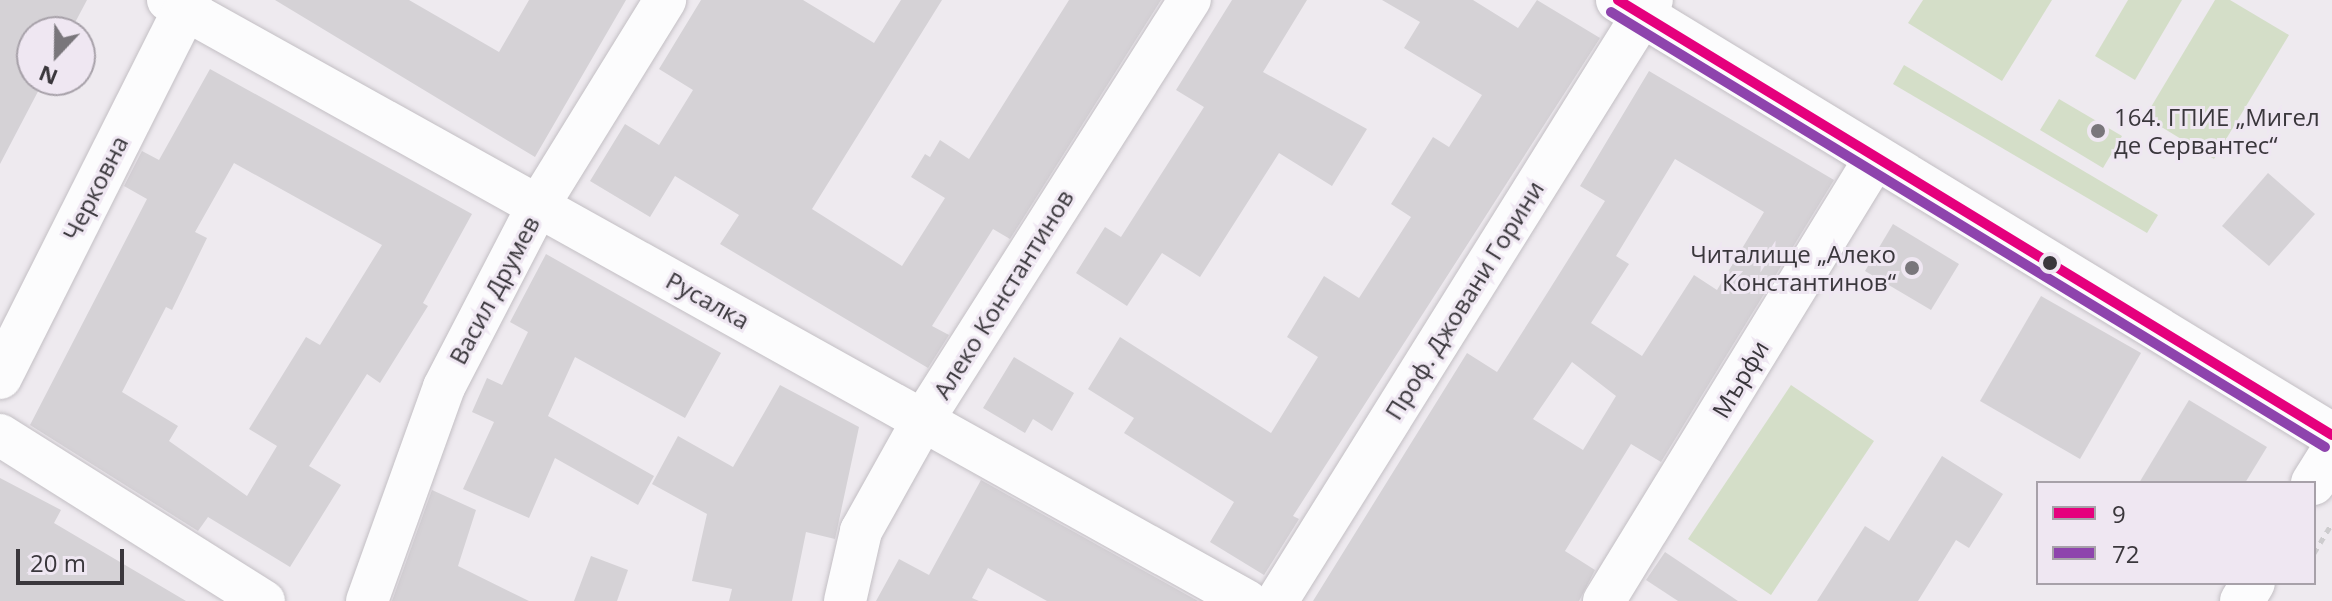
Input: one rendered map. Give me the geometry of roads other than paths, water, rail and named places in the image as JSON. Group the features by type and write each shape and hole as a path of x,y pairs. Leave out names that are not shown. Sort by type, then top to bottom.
{"street":[{"name":"Васил Друмев","path":"367,601 444,387 538,206 665,0"},
{"name":"Алеко Константинов","path":"845,601 861,531 923,420 1190,0"},
{"name":"Русалка","path":"181,4 1247,601"},
{"name":"Черковна","path":"0,377 181,4"},
{"path":"1637,5 1876,157 2332,435"},
{"name":"Проф. Джовани Горини","path":"1277,601 1637,5"},
{"name":"Мърфи","path":"1604,601 1876,157"},
{"path":"0,435 264,601"},
{"path":"2314,481 2332,452"}],"place":[{"name":"164. ГПИЕ „Мигел де Сервантес“","path":"2098,131"},
{"name":"Читалище „Алеко Константинов“","path":"1912,268"}]}
